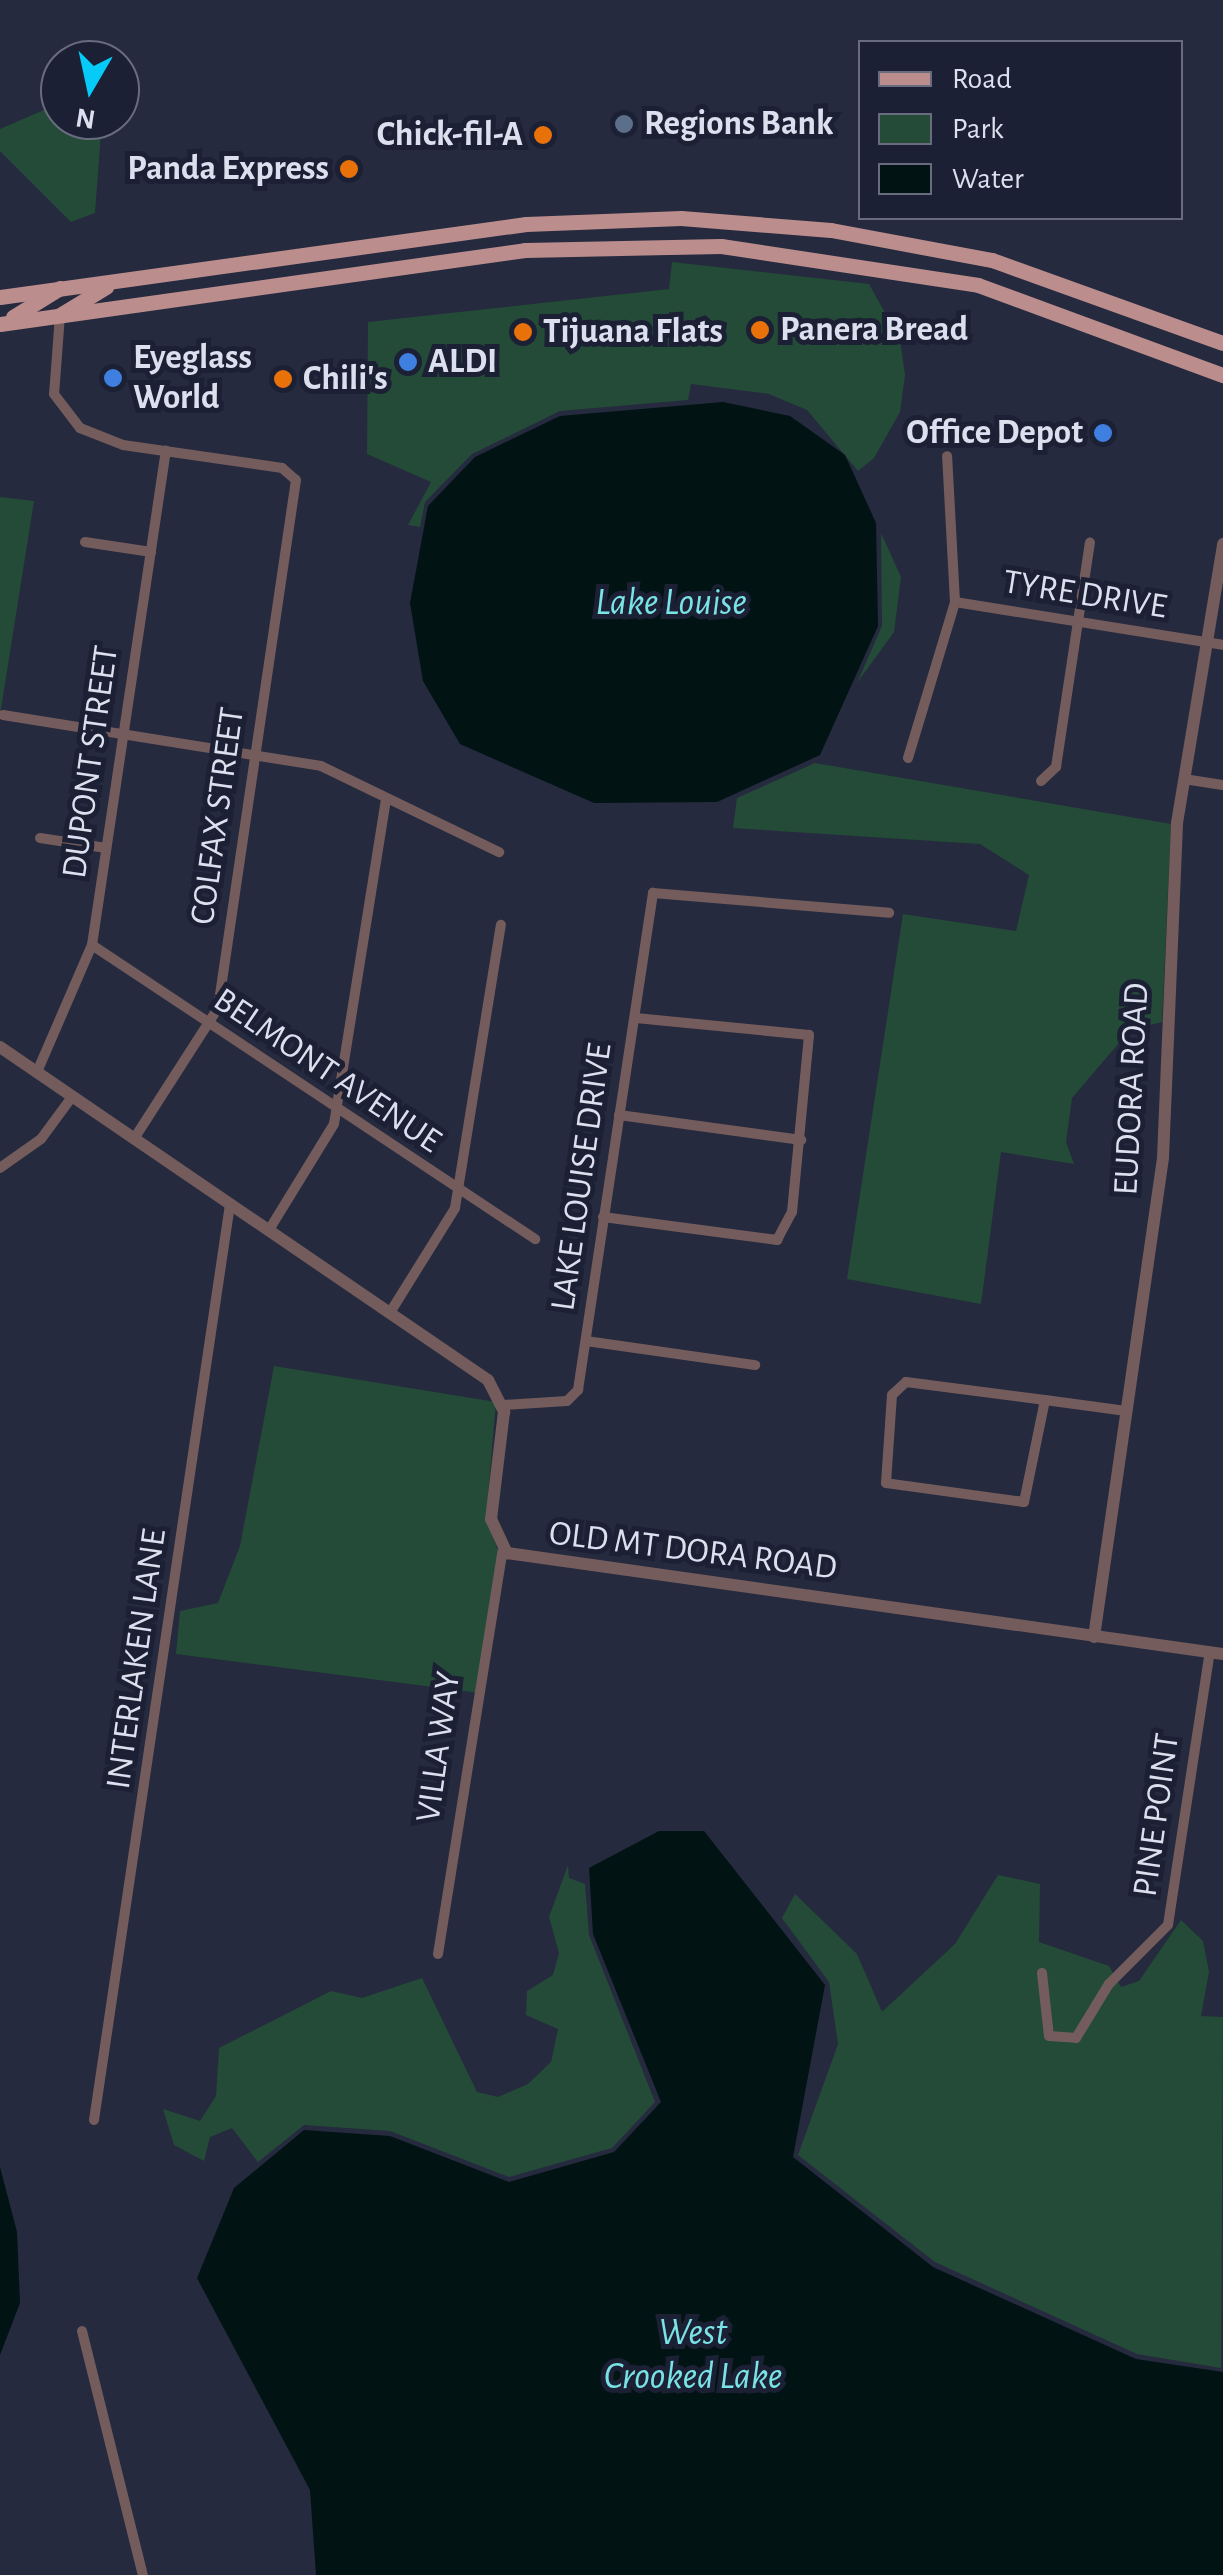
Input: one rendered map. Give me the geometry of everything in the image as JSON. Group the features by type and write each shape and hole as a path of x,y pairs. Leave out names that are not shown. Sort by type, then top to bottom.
{"main road":[{"path":"677,244 680,218"},
{"path":"0,297 507,226 680,218 831,230 992,260 1223,343"},
{"path":"0,323 525,250 677,244 828,256 978,285 1223,375"},
{"path":"60,315 124,280"},
{"path":"0,323 60,288"}],"street":[{"path":"60,315 53,380 66,416 100,438 166,451"},
{"name":"COLFAX STREET","path":"134,1139 211,1027 294,477 166,451"},
{"name":"DUPONT STREET","path":"36,1072 92,945 166,451"},
{"path":"908,758 955,602 946,456"},
{"path":"85,542 150,552"},
{"path":"1041,780 1056,768 1090,543"},
{"name":"EUDORA ROAD","path":"1094,1637 1163,1158 1172,867 1223,544"},
{"name":"TYRE DRIVE","path":"955,602 1223,645"},
{"path":"2,715 322,766 499,852"},
{"path":"1184,779 1223,786"},
{"path":"269,1230 336,1109 386,799"},
{"path":"40,838 106,848"},
{"name":"LAKE LOUISE DRIVE","path":"503,1405 570,1399 586,1341 653,893 890,913"},
{"path":"390,1311 441,1237 458,1192 501,925"},
{"name":"BELMONT AVENUE","path":"92,945 534,1239"},
{"path":"603,1218 742,1236 786,1234 801,1140 810,1035 636,1018"},
{"path":"0,1047 470,1365 503,1405"},
{"path":"0,1168 42,1139 72,1097"},
{"path":"619,1115 801,1140"},
{"name":"INTERLAKEN LANE","path":"94,2120 230,1204"},
{"path":"586,1341 755,1365"},
{"path":"1046,1400 1031,1491 1018,1505 886,1483 892,1395 906,1382 1046,1400 1126,1412"},
{"name":"OLD MT DORA ROAD","path":"503,1405 492,1518 503,1548 540,1563 1216,1653"},
{"name":"VILLA WAY","path":"438,1954 503,1548"},
{"name":"PINE POINT","path":"1042,1974 1049,2036 1076,2038 1109,1984 1168,1925 1216,1653"},
{"path":"82,2330 143,2575"}],"green space":[{"path":"40,112 40,140 100,140 95,213 71,222 0,151 0,129"},
{"path":"672,262 869,284 900,340 905,375 900,412 874,458 858,471 807,410 769,394 691,384 688,400 560,411 472,454 425,502 420,527 408,525 431,482 367,454 368,322 669,289"},
{"path":"0,497 34,501 0,715"},
{"path":"881,533 901,577 894,632 857,683 882,626"},
{"path":"815,763 1171,824 1162,1022 1130,1030 1072,1098 1066,1142 1074,1164 1001,1152 981,1304 847,1279 903,914 1016,931 1029,875 980,844 733,828 737,798"},
{"path":"274,1366 496,1402 486,1519 498,1551 480,1693 176,1654 180,1611 218,1603 240,1546"},
{"path":"568,1865 569,1878 585,1884 589,1935 655,2102 612,2148 509,2177 390,2131 304,2125 258,2162 232,2128 210,2137 204,2161 174,2145 163,2109 200,2121 216,2096 219,2048 331,1991 362,1998 422,1978 477,2092 498,2097 528,2084 551,2062 558,2029 526,2015 527,1991 553,1975 559,1953 549,1917"},
{"path":"998,1875 1040,1884 1039,1942 1109,1966 1121,1987 1139,1981 1181,1920 1203,1941 1209,1972 1201,2016 1223,2017 1221,2368 1137,2354 935,2262 798,2155 838,2044 829,1982 782,1918 795,1894 857,1954 882,2012 955,1944"}],"water":[{"name":"Lake Louise","path":"723,402 790,416 845,455 876,523 878,626 820,755 717,802 594,803 460,744 423,681 410,603 428,506 475,457 560,416"},
{"name":"West Crooked Lake","path":"659,1831 704,1831 825,1985 793,2157 933,2267 1136,2359 1223,2372 1223,2575 316,2575 310,2490 197,2278 234,2188 304,2130 390,2136 509,2182 614,2152 661,2102 593,1934 589,1868"},
{"path":"0,2167 17,2232 20,2303 0,2355"}],"place":[{"name":"Regions Bank","path":"624,124"},
{"name":"Chick-fil-A","path":"543,135"},
{"name":"Panda Express","path":"349,169"},
{"name":"Panera Bread","path":"760,330"},
{"name":"Tijuana Flats","path":"523,332"},
{"name":"ALDI","path":"408,362"},
{"name":"Eyeglass World","path":"113,378"},
{"name":"Chili's","path":"283,379"},
{"name":"Office Depot","path":"1103,433"}]}
